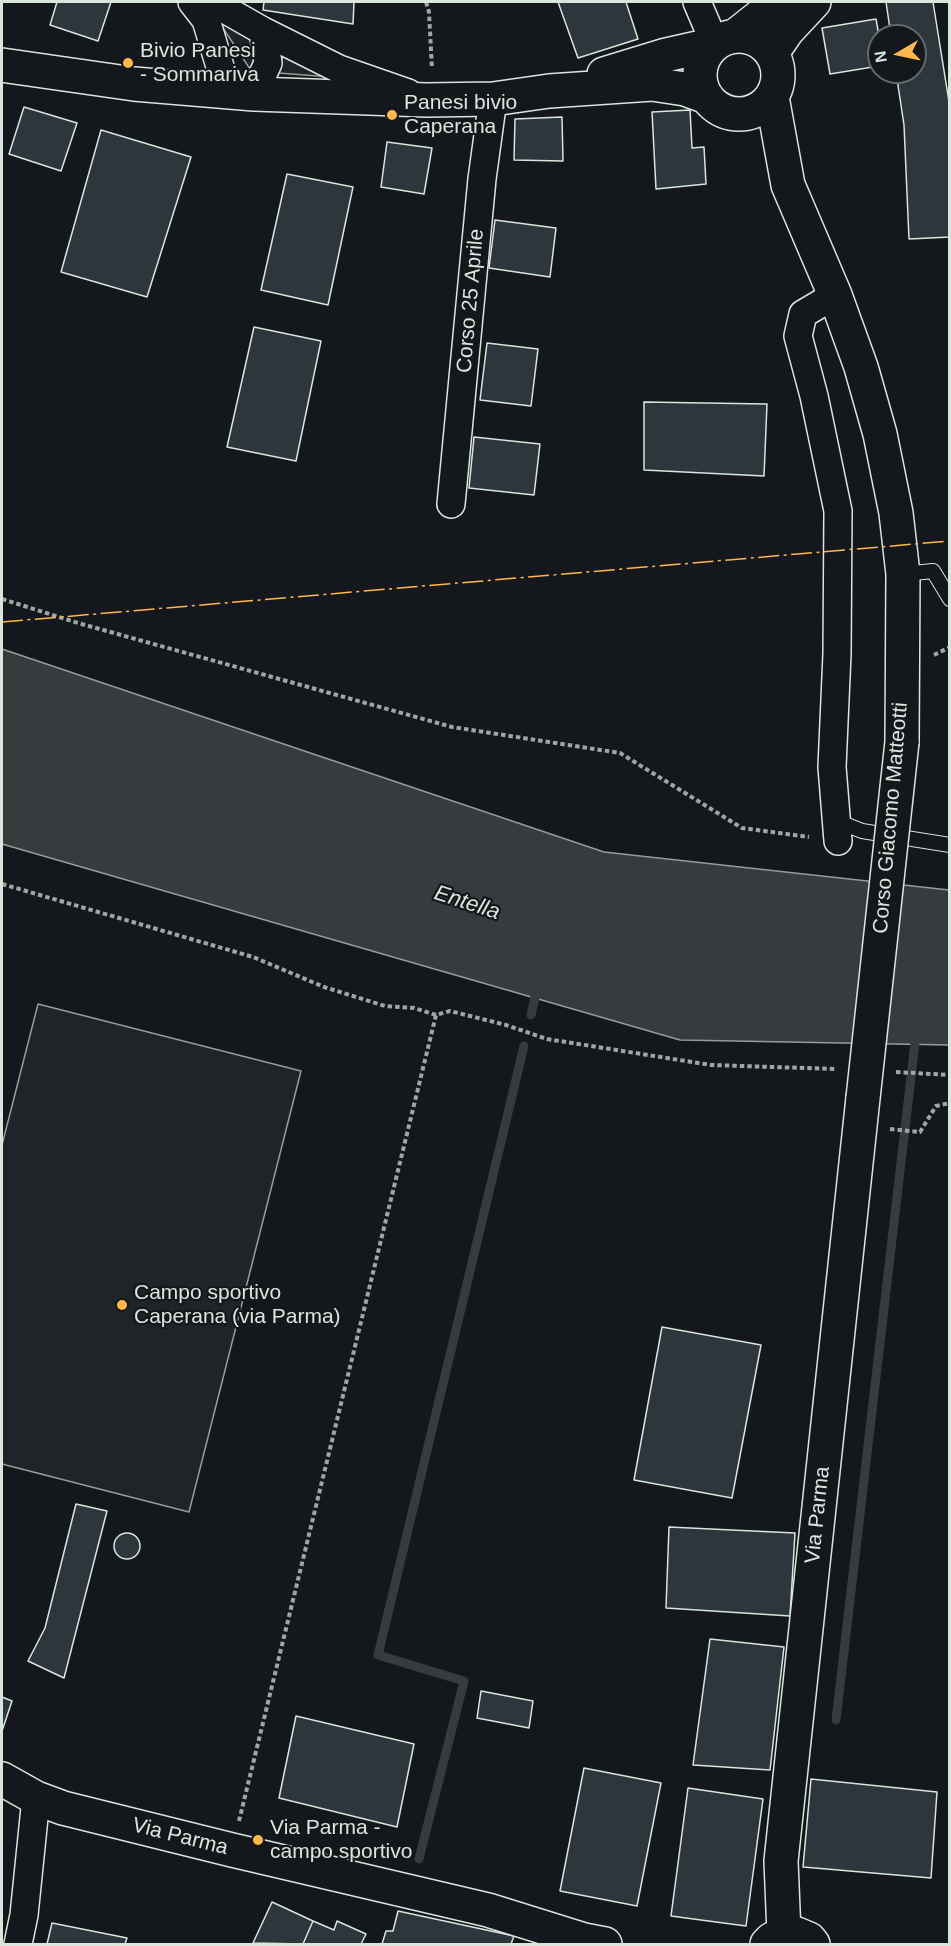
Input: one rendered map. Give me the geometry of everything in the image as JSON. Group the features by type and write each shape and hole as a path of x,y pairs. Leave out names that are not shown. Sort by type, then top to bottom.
{"main road":[{"path":"549,90 666,55 725,40 745,36 756,39 772,53 778,75 777,87 772,97 763,107 751,113 738,115 715,107 701,86 699,75 702,63 707,52 725,40 759,17 784,2"},
{"path":"772,53 787,31 814,2"},
{"path":"2,65 134,84 241,92 430,100 493,99 549,90 652,84 685,89 707,97"},
{"path":"772,97 788,185"},
{"path":"738,115 757,137 772,164 788,185"},
{"name":"Corso Giacomo Matteotti","path":"788,185 835,295 861,367 880,434 896,513 903,574 902,742 863,1098"},
{"name":"Via Parma","path":"788,1941 780,1861 863,1098"},
{"name":"Via Parma","path":"2,1779 36,1798 63,1808 488,1910 534,1935 591,1943"}],"street":[{"path":"192,2 207,20 241,92 268,63 263,31"},
{"path":"212,2 263,31 339,69 430,100"},
{"path":"697,2 725,40"},
{"name":"Corso 25 Aprile","path":"451,504 481,190 493,99"},
{"path":"835,295 803,314 798,336 814,396 838,512 837,654 832,767 837,831"},
{"path":"18,1944 24,1915 36,1798"}],"lane":[{"path":"903,574 933,571 950,599"},
{"path":"837,831 862,831 950,845"}],"path":[{"path":"426,2 429,12 430,100"},
{"path":"2,598 78,623 452,727 620,753 742,828 837,831"},
{"path":"2,884 253,957 324,987 385,1006 414,1008 436,1015 450,1011 506,1025 547,1039 711,1065 838,1069"},
{"path":"232,1850 436,1015"},
{"path":"921,1132 936,1106 950,1103"}],"shaded area":[{"path":"219,22 241,30 254,45 257,59 250,69"},
{"path":"283,55 331,77 278,73"},
{"name":"Campo sportivo Caperana (via Parma)","path":"38,1004 301,1071 189,1512 2,1464 2,1145"}],"water":[{"name":"Entella","path":"2,649 604,852 949,890 949,1045 680,1040 2,844"}],"building":[{"path":"57,2 111,2 98,41 50,25"},
{"path":"264,2 354,2 353,24 263,10"},
{"path":"558,2 626,2 638,39 578,58"},
{"path":"886,2 933,2 950,108 950,237 909,239 904,125 898,84 927,84 927,24 889,24"},
{"path":"876,19 877,24 867,24 867,68 830,74 822,28"},
{"path":"24,107 77,123 61,171 9,154"},
{"path":"690,110 692,148 704,147 706,184 656,189 652,112"},
{"path":"562,117 563,161 514,160 515,119"},
{"path":"101,130 191,157 147,297 61,272"},
{"path":"387,142 432,148 424,194 381,187"},
{"path":"287,174 353,187 328,305 261,290"},
{"path":"495,220 556,228 550,277 489,268"},
{"path":"254,327 321,341 296,461 227,447"},
{"path":"487,343 538,349 531,406 480,400"},
{"path":"644,402 767,404 764,476 644,470"},
{"path":"474,437 540,444 534,495 469,488"},
{"path":"662,1327 761,1345 732,1498 634,1480"},
{"path":"76,1504 107,1511 64,1678 28,1661 45,1628"},
{"path":"669,1527 795,1533 790,1616 666,1608"},
{"path":"127,1533 136,1537 140,1546 136,1555 127,1559 118,1555 114,1546 118,1537"},
{"path":"710,1639 784,1647 770,1770 693,1765"},
{"path":"481,1691 533,1701 529,1728 477,1718"},
{"path":"2,1697 12,1701 2,1731"},
{"path":"296,1716 414,1744 397,1827 279,1798"},
{"path":"584,1768 661,1783 637,1906 560,1891"},
{"path":"811,1779 937,1792 931,1878 803,1867"},
{"path":"688,1788 763,1799 746,1926 671,1916"},
{"path":"272,1902 313,1921 303,1944 253,1943"},
{"path":"398,1911 514,1936 511,1944 382,1944 386,1931 393,1931"},
{"path":"313,1921 334,1930 337,1921 366,1934 361,1944 303,1944"},
{"path":"52,1923 127,1938 125,1944 47,1944"}],"waterway":[{"path":"531,1015 537,988"},
{"path":"836,1720 916,1034"},
{"path":"419,1859 464,1681 378,1655 524,1046"}],"power":[{"path":"2,622 950,541"}],"place":[{"name":"Bivio Panesi - Sommariva","path":"128,63"},
{"name":"Panesi bivio Caperana","path":"392,115"},
{"name":"Campo sportivo Caperana (via Parma)","path":"122,1305"},
{"name":"Via Parma - campo sportivo","path":"258,1840"}]}
